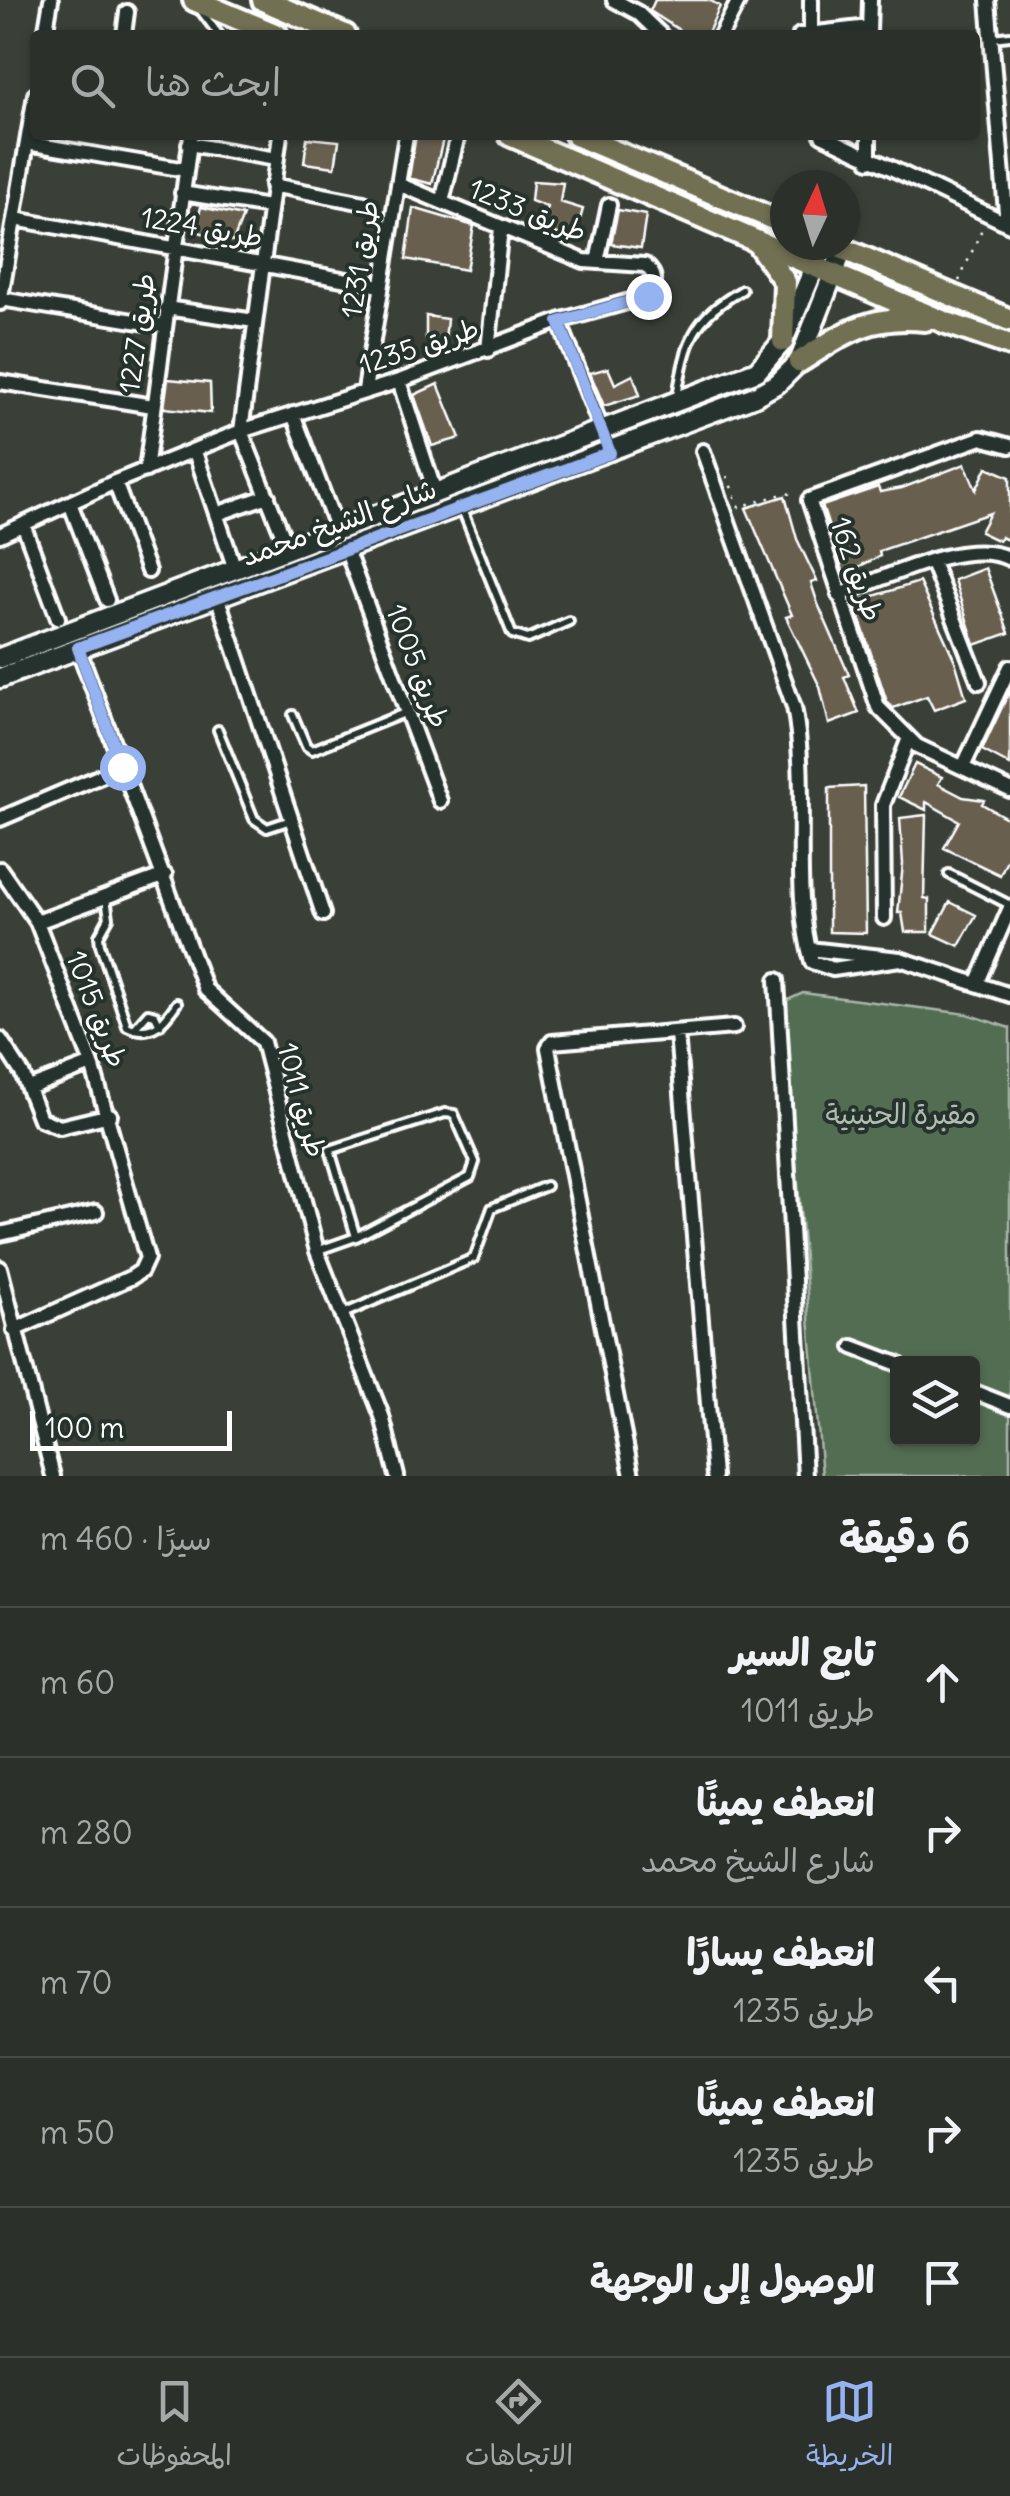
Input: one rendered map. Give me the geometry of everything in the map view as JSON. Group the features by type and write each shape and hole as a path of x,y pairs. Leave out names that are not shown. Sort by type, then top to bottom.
{"main road":[{"path":"191,0 265,30"},
{"path":"263,0 333,30"},
{"path":"522,140 944,322 1010,345"},
{"path":"588,140 770,218"},
{"path":"754,239 785,282 784,342"},
{"path":"860,257 1010,320"},
{"path":"799,362 840,336 879,319 944,322"}],"street":[{"path":"46,30 50,0"},
{"path":"614,0 641,6 658,30"},
{"path":"724,30 739,0"},
{"path":"806,30 811,0"},
{"path":"869,30 870,0"},
{"path":"831,140 1009,224 988,0"},
{"path":"125,30 127,12"},
{"path":"30,121 0,301 164,326"},
{"name":"طريق 1227","path":"146,470 190,140 276,158"},
{"path":"279,140 241,431 289,551"},
{"name":"طريق 1231","path":"364,390 405,140"},
{"name":"طريق 1233","path":"442,202 457,140"},
{"path":"869,140 869,161"},
{"path":"26,143 186,170"},
{"name":"طريق 1233","path":"398,184 584,261 645,265 654,276 655,286"},
{"path":"272,185 364,203"},
{"path":"182,193 269,207"},
{"name":"طريق 1233","path":"596,262 609,206"},
{"name":"طريق 1224","path":"14,219 380,286"},
{"path":"488,350 501,228"},
{"name":"شارع الشيخ محمد","path":"0,658 289,551 342,541 461,506 755,396 778,384 799,362 828,260"},
{"name":"شارع الشيخ محمد","path":"0,678 217,596 436,496 757,370 784,342 824,271"},
{"name":"طريق 1235","path":"0,536 115,482 241,431 399,381 559,322 648,296 655,286"},
{"path":"166,308 255,321"},
{"path":"559,322 610,453"},
{"path":"399,381 436,496"},
{"path":"0,382 152,406"},
{"path":"293,414 342,541"},
{"name":"طريق 162","path":"1010,446 981,438 809,500 878,708 910,738 1010,790"},
{"path":"703,451 794,707 800,738 808,948 900,959 1010,995"},
{"path":"195,452 235,570"},
{"path":"115,482 148,572"},
{"path":"217,514 268,496"},
{"path":"70,503 107,600"},
{"path":"23,524 58,618"},
{"name":"طريق 1005","path":"342,541 410,710 440,801"},
{"path":"839,595 974,551 996,552 1010,559"},
{"path":"932,562 979,682"},
{"path":"217,596 324,914"},
{"name":"طريق 1011","path":"78,648 166,875 205,989 263,1042 317,1251 382,1416 397,1476"},
{"path":"962,768 1009,672"},
{"path":"884,918 883,805 910,738"},
{"path":"0,819 122,767"},
{"name":"طريق 1015","path":"37,922 166,875"},
{"name":"طريق 1015","path":"1,878 37,922 92,1064 110,1115 146,1258 141,1271 132,1277 14,1330"},
{"path":"977,984 1010,906"},
{"path":"777,980 805,1476"},
{"path":"632,1476 547,1054 552,1042 734,1027"},
{"path":"677,1034 714,1476"},
{"path":"0,1039 29,1088 35,1110 48,1124 72,1125 110,1115"},
{"path":"29,1088 92,1064"},
{"path":"0,1234 96,1212"},
{"path":"0,1268 53,1476"},
{"path":"853,1348 890,1361"},
{"path":"980,1394 1010,1406"}],"lane":[{"path":"191,0 215,30"},
{"path":"991,38 1010,36"},
{"path":"676,402 686,349 699,322 710,309 742,290"},
{"path":"461,506 512,634 528,639 569,621"},
{"path":"292,715 306,746 320,750 410,710"},
{"path":"218,730 254,820 268,828 292,820"},
{"path":"949,874 1010,906"},
{"path":"105,897 110,918 99,936 100,945 123,1018 134,1029"},
{"path":"134,1029 160,1025 177,1003"},
{"path":"134,1029 148,1013 156,1016 160,1025"},
{"path":"317,1251 356,1236 470,1177 475,1162 454,1114 446,1112 330,1150 356,1236"},
{"path":"342,1314 474,1258 492,1208 546,1186"}],"path":[{"path":"960,280 978,239"},
{"path":"727,476 740,508 786,493 809,500"}],"green space":[{"name":"مقبرة الحنينية","path":"803,993 967,1014 1010,1028 1010,1476 822,1476 783,1002"}],"building":[{"path":"655,0 709,0 720,6 709,30 679,30 650,11"},
{"path":"307,140 339,141 335,167 304,163"},
{"path":"415,140 443,140 432,184 409,178"},
{"path":"533,181 563,183 560,202 583,209 574,241 543,228 547,207 531,201"},
{"path":"201,207 243,216 233,242 195,231"},
{"path":"413,208 474,226 466,270 406,259"},
{"path":"618,210 646,215 641,248 611,244"},
{"path":"426,316 447,319 445,342 426,339"},
{"path":"608,368 615,384 633,375 640,395 604,406 590,373"},
{"path":"168,379 210,383 211,413 164,408"},
{"path":"438,384 460,438 432,446 414,395"},
{"path":"965,464 976,490 987,467 1010,477 1010,541 1001,537 999,541 980,532 990,513 879,551 880,556 844,574 822,506 878,487 880,492 902,488"},
{"path":"785,496 797,539 817,581 811,583 818,604 849,675 844,677 859,713 829,724 820,687 786,617 792,615 746,508"},
{"path":"985,568 1009,633 975,645 954,580"},
{"path":"919,582 955,661 966,698 934,710 927,696 893,708 887,702 854,602"},
{"path":"1010,690 1010,765 982,750"},
{"path":"915,764 942,777 938,784 963,797 984,800 982,804 1010,820 1010,853 1000,875 944,848 959,821 926,802 926,810 899,797"},
{"path":"864,786 866,933 829,932 829,788"},
{"path":"926,815 924,898 929,899 929,932 905,932 902,913 898,913 903,864 900,818"},
{"path":"950,902 976,915 959,946 933,934"}],"route":[{"path":"122,767 78,648 610,453 559,322 648,296"}]}
